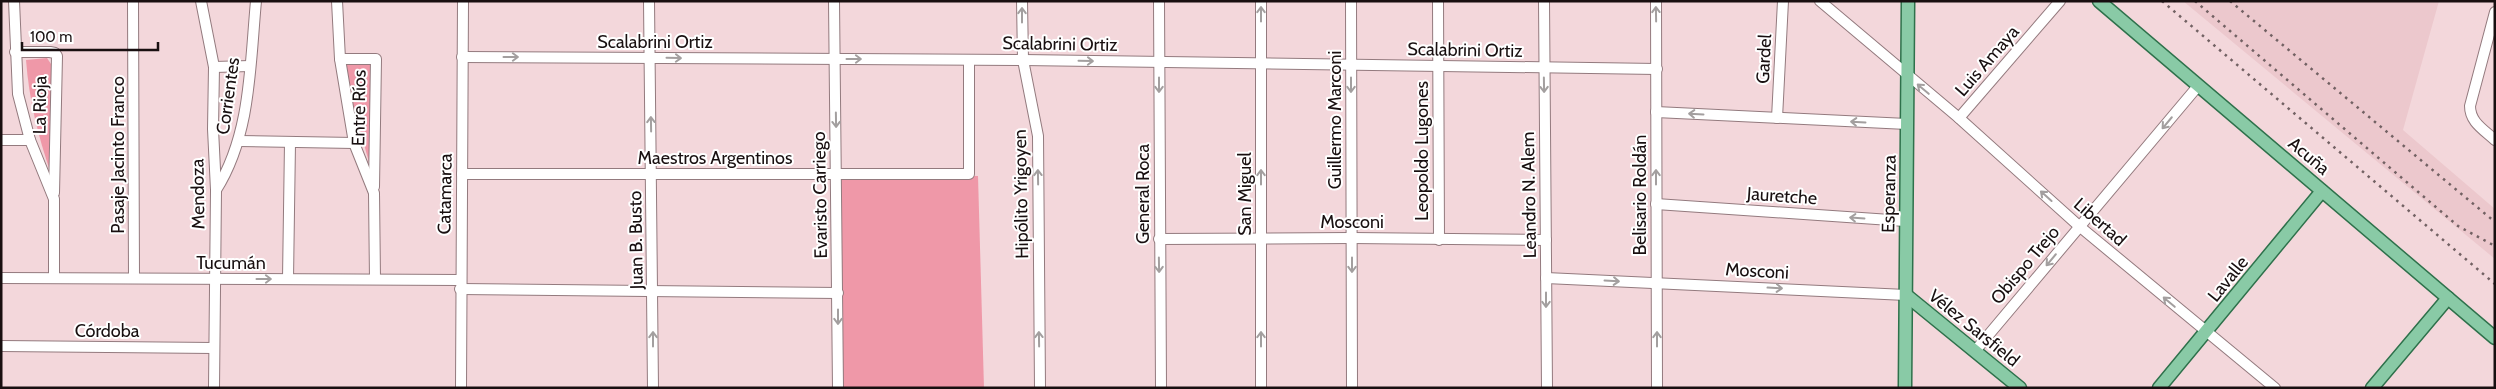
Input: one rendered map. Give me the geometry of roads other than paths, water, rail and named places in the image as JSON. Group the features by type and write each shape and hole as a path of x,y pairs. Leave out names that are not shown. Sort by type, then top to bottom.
{"main road":[{"name":"Esperanza","path":"1905,388 1908,1"},
{"name":"Acuña","path":"2099,1 2495,338"},
{"name":"Lavalle","path":"2159,388 2322,191"},
{"name":"Vélez Sarsfield","path":"1906,295 2020,388"},
{"path":"2372,388 2448,298"}],"street":[{"name":"La Rioja","path":"14,1 18,94 30,140 54,199"},
{"name":"Pasaje Jacinto Franco","path":"133,1 134,278"},
{"name":"Mendoza","path":"201,1 214,67 213,129 216,190 214,388"},
{"name":"Corrientes","path":"216,190 225,177 239,141 250,66 256,1"},
{"name":"Entre Ríos","path":"337,1 340,59 354,143 374,193"},
{"name":"Catamarca","path":"461,388 460,284 463,1"},
{"name":"Juan B. Busto","path":"649,1 653,388"},
{"name":"Evaristo Carriego","path":"834,1 838,388"},
{"name":"Hipólito Yrigoyen","path":"1022,1 1023,60 1038,136 1040,388"},
{"name":"General Roca","path":"1160,1 1159,240 1161,388"},
{"name":"San Miguel","path":"1261,1 1261,388"},
{"name":"Guillermo Marconi","path":"1351,1 1352,388"},
{"name":"Leopoldo Lugones","path":"1438,1 1439,240"},
{"name":"Leandro N. Alem","path":"1544,1 1543,67 1547,388"},
{"name":"Belisario Roldán","path":"1656,1 1657,388"},
{"name":"Gardel","path":"1777,118 1783,1"},
{"name":"Libertad","path":"1820,1 1959,118 2079,226 2206,333 2275,388"},
{"name":"Luis Amaya","path":"1959,118 2060,1"},
{"path":"2495,12 2470,106 2470,114 2474,122 2495,140"},
{"name":"La Rioja","path":"15,52 50,52 55,53 57,56 54,278"},
{"name":"Scalabrini Ortiz","path":"462,57 1023,60 1656,69"},
{"name":"Entre Ríos","path":"340,59 376,59 375,280"},
{"name":"Maestros Argentinos","path":"462,174 969,174 968,60"},
{"path":"214,67 250,66"},
{"name":"Obispo Trejo","path":"1975,351 2198,86"},
{"path":"1656,112 1907,124"},
{"path":"1,140 30,140"},
{"path":"239,141 354,143"},
{"path":"288,279 290,143"},
{"name":"Jauretche","path":"1656,204 1905,221"},
{"name":"Mosconi","path":"1159,240 1261,238 1546,240"},
{"name":"Tucumán","path":"1,278 375,280 653,290 838,293"},
{"name":"Mosconi","path":"1546,278 1906,295"},
{"name":"Córdoba","path":"1,346 214,348"}],"railway":[{"path":"2162,1 2495,284"},
{"path":"2195,1 2458,226 2495,246"},
{"path":"2230,1 2495,222"}]}
